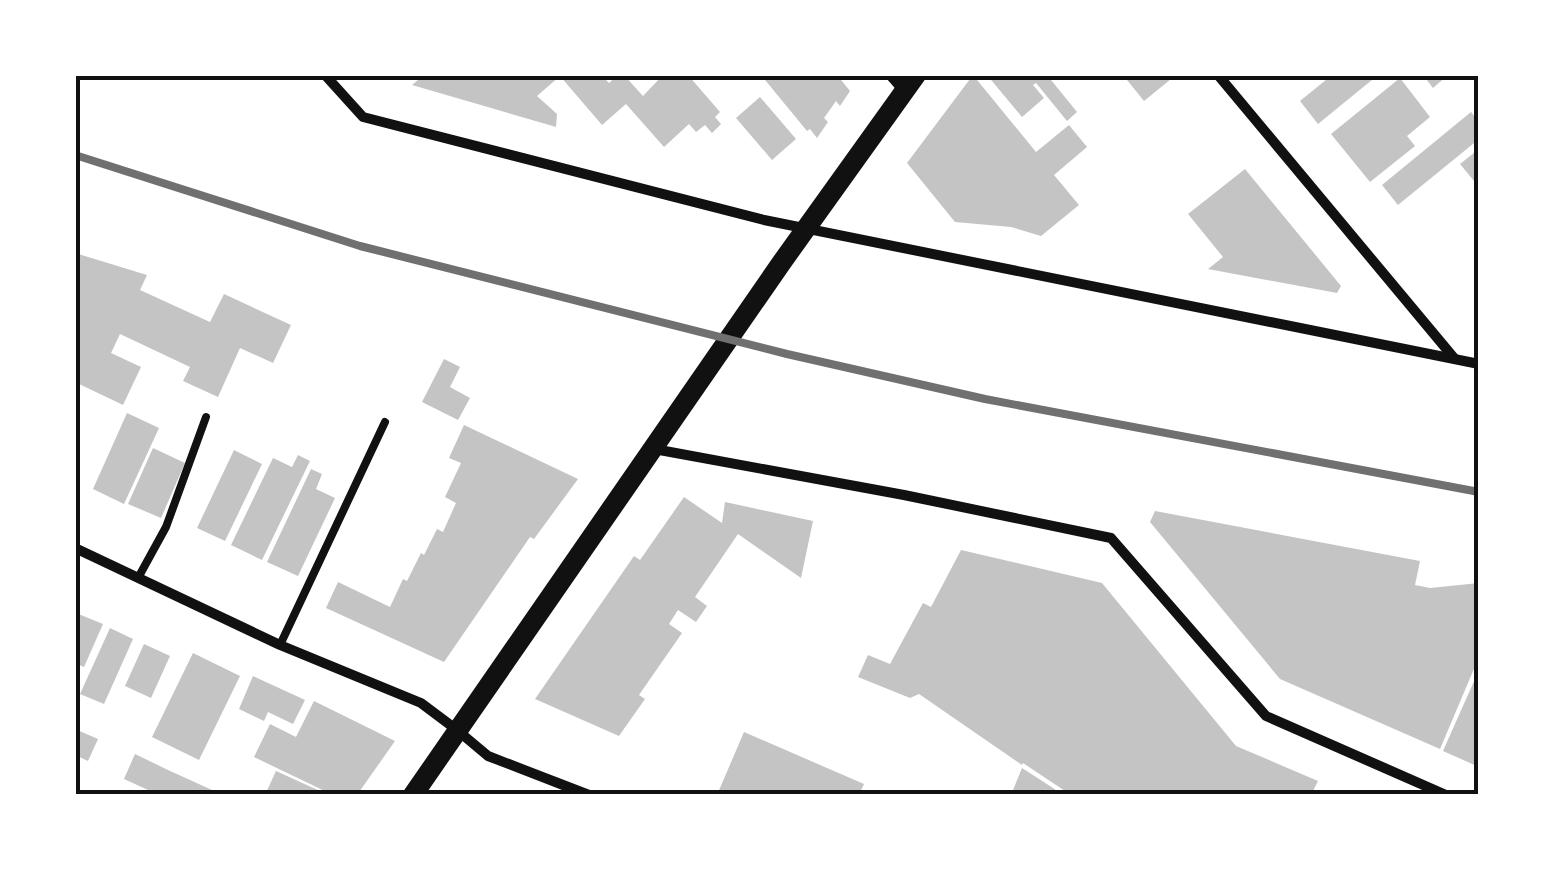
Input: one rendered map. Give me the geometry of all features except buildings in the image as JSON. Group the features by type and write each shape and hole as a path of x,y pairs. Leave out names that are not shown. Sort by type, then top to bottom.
{"main road":[{"path":"413,795 910,83"}],"street":[{"path":"325,75 363,117 806,229 1479,364"},
{"path":"890,75 910,83"},
{"path":"1218,75 1455,359"},
{"path":"652,448 1112,538 1266,716 1446,795"},
{"path":"75,548 280,645 421,703 488,756 589,795"}],"lane":[{"path":"138,578 166,526 206,417"},
{"path":"280,645 385,422"}],"railway":[{"path":"75,155 360,246 787,354 985,399 1479,492"}]}
